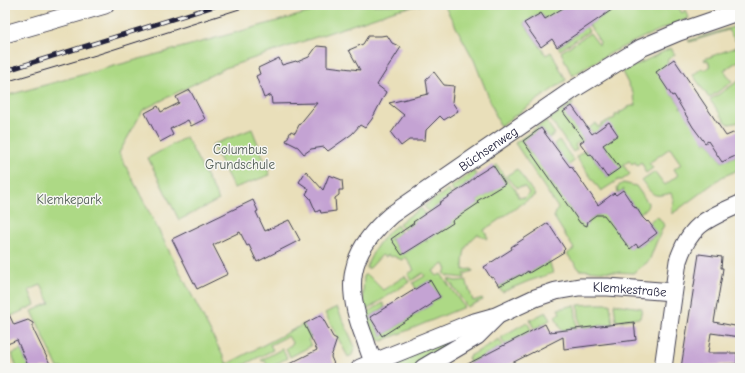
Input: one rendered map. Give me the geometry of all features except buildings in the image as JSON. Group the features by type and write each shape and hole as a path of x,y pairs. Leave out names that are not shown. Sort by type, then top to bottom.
{"street":[{"path":"5,34 105,5"},
{"name":"Büchsenweg","path":"370,366 352,299 352,283 357,256 364,243 377,228 391,215 594,76 641,48 679,32 740,11"},
{"name":"Klemkestraße","path":"370,366 471,323 496,316 535,298 556,291 579,287 608,287 673,292 682,247 690,235 702,222 740,204"},
{"path":"663,368 673,292"},
{"name":"Klemkestraße","path":"423,368 477,336 496,316"}],"green space":[{"name":"Klemkepark","path":"336,5 421,5 396,10 225,68 143,110 119,153 227,364 304,324 311,338 308,340 311,346 290,357 286,348 293,344 288,336 270,345 273,350 237,368 58,368 32,311 50,303 41,285 29,290 35,305 5,319 5,96"},
{"path":"444,5 572,5 589,31 560,50 558,47 577,34 568,20 546,21 541,13 524,23 546,55 551,52 566,80 500,126 474,60"},
{"path":"623,5 677,5 682,13 686,10 689,18 629,44 572,76 561,52 590,33 599,45 600,42 589,25 616,7 617,9"},
{"path":"740,25 740,60 724,70 732,82 709,98 693,75 702,68 703,70 710,67 708,60 705,61 704,59 739,46 728,30 690,42 688,41"},
{"path":"671,48 675,55 667,60 668,62 666,64 672,96 673,95 681,106 680,108 682,107 689,118 688,119 705,142 704,143 708,141 722,162 740,154 740,169 722,177 672,214 674,201 671,193 656,195 648,189 642,181 655,172 665,185 678,175 674,169 681,164 670,148 649,163 653,168 646,173 641,162 637,165 635,162 632,164 629,161 623,165 630,174 601,191 576,157 585,150 589,155 591,154 607,177 619,168 589,128 596,123 597,127 601,126 601,124 615,118 615,115 620,114 619,112 636,105 633,93 622,72"},
{"path":"740,80 740,122 729,124 710,100"},
{"path":"573,102 572,106 564,112 584,140 575,145 577,149 573,152 550,119"},
{"path":"546,121 555,134 549,138 541,128 522,142 549,175 547,177 568,203 567,205 586,226 593,218 603,211 630,249 636,244 638,247 657,234 649,222 656,217 659,218 664,225 649,261 633,273 580,270 567,254 574,249 554,217 558,208 515,143"},
{"name":"Columbus Grundschule","path":"252,129 270,175 234,188 212,145"},
{"path":"186,137 219,200 179,220 148,158"},
{"path":"559,140 574,161 568,166 554,144"},
{"path":"497,165 508,182 516,190 518,197 525,198 529,193 525,187 518,188 506,176 517,169 535,195 484,230 488,238 487,239 478,234 473,238 465,250 463,270 472,269 473,271 464,274 465,278 447,276 444,272 447,270 444,264 433,271 437,276 441,274 464,307 382,341 375,338 365,314 383,303 385,307 370,317 382,336 432,304 431,302 440,297 429,280 416,289 413,283 425,276 423,273 411,281 408,274 414,270 406,257 402,260 393,256 388,255 385,257 382,255 370,268 366,268 378,244 397,225 401,232 391,239 402,255 425,240 427,242 426,239 453,223 451,220 467,210 468,211 468,209 479,203 477,201 505,184 494,167"},
{"path":"474,171 477,177 467,184 465,183 466,185 454,193 451,187"},
{"path":"623,183 636,186 648,203 645,210 639,213 623,191 624,189 618,193 617,187"},
{"path":"448,190 452,196 439,203 440,204 429,212 424,206"},
{"path":"421,208 425,214 415,222 413,221 414,223 404,230 399,223"},
{"path":"549,260 553,273 502,292 499,286 520,275 521,276 528,271 529,273"},
{"path":"364,275 368,275 383,290 405,276 409,282 365,311 363,293"},
{"path":"448,279 456,281 466,280 473,301 482,298 483,300 467,307"},
{"path":"610,304 613,324 580,328 578,305"},
{"path":"614,304 642,308 640,318 616,321"},
{"path":"575,305 577,328 562,330 562,333 555,316 560,313 558,309"},
{"path":"337,307 355,347 352,355 348,357 325,313"},
{"path":"546,312 550,320 534,329 530,320"},
{"path":"527,322 532,331 505,345 501,337"},
{"path":"473,332 414,368 383,368 382,363"},
{"path":"499,339 503,346 470,363 468,357"},
{"path":"282,349 287,358 269,368 265,361 261,360"},
{"path":"21,350 29,368 17,368 12,354"}],"tram line":[{"path":"5,82 96,55 252,5"}],"railway":[{"path":"5,71 218,5"}]}
